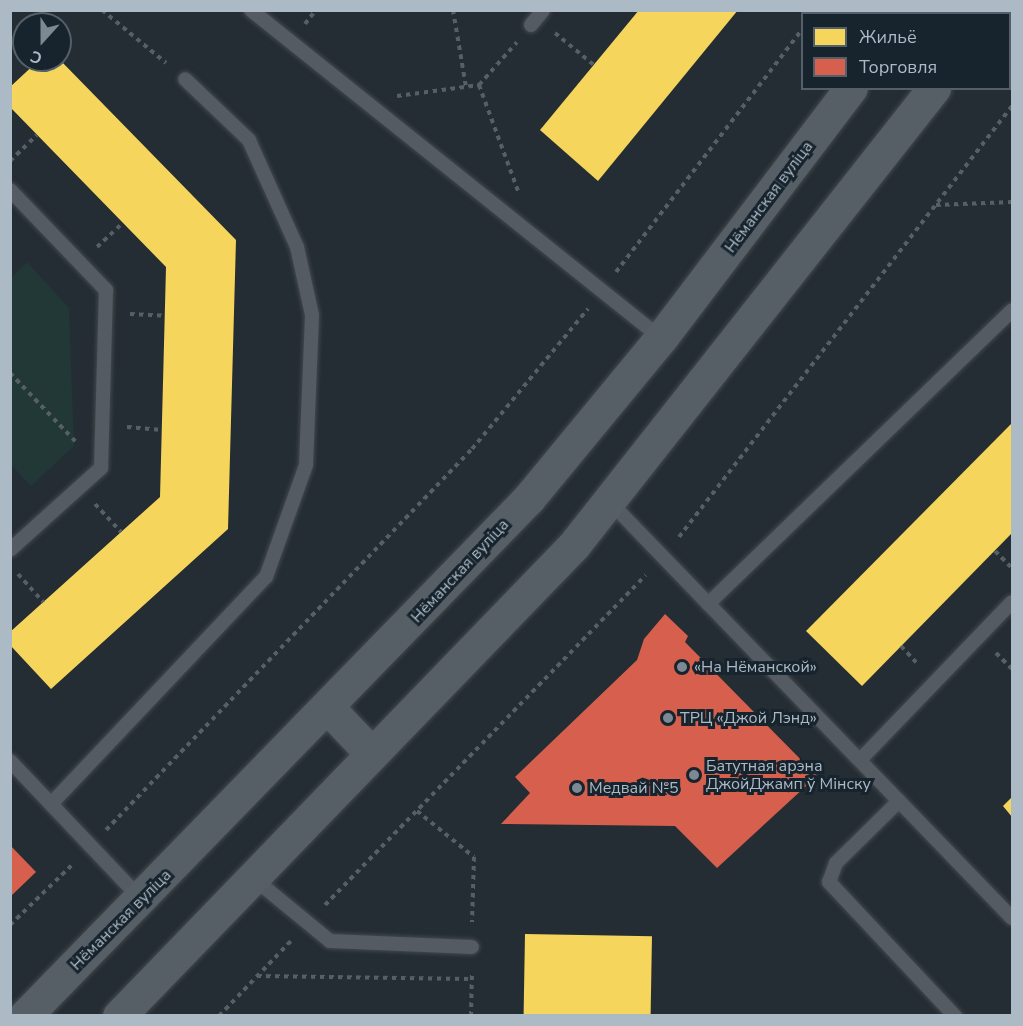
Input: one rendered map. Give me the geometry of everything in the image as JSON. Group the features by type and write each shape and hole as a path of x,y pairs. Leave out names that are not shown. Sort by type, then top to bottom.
{"main road":[{"name":"Нёманская вуліца","path":"25,1016 329,709 529,498 661,338 849,90"},
{"path":"119,1016 574,545 932,90"},
{"path":"329,709 371,753"}],"lane":[{"path":"250,10 661,338"},
{"path":"51,804 266,577 306,465 312,315 297,248 249,140 185,79"},
{"path":"10,190 106,290 101,468 10,550"},
{"path":"708,604 1012,310"},
{"path":"609,501 1012,918"},
{"path":"860,760 1012,602"},
{"path":"10,761 142,900"},
{"path":"899,801 836,863 829,882 955,1016"},
{"path":"252,877 306,925 330,941 472,947"}],"path":[{"path":"102,10 185,79"},
{"path":"162,10 216,10"},
{"path":"453,10 466,87"},
{"path":"537,18 594,65"},
{"path":"10,926 92,845 472,450 602,291 801,31"},
{"path":"363,100 479,85 505,55"},
{"path":"479,85 535,238"},
{"path":"219,1016 663,558 1012,106"},
{"path":"10,161 37,135"},
{"path":"936,206 1012,202"},
{"path":"81,263 123,223"},
{"path":"104,313 165,316"},
{"path":"10,373 101,468"},
{"path":"104,425 162,430"},
{"path":"80,487 122,532"},
{"path":"995,551 1012,568"},
{"path":"10,566 43,602"},
{"path":"417,811 474,857 471,1016"},
{"path":"257,976 471,979"}],"green space":[{"path":"27,262 69,308 74,446 31,486 10,464 11,278"}],"building: Жильё":[{"path":"639,10 738,10 598,181 540,130"},
{"path":"26,72 72,72 236,240 228,529 51,689 10,645 10,632 160,497 166,267 10,107 10,87"},
{"path":"1012,423 1012,533 862,686 806,631"},
{"path":"1012,797 1012,817 1003,806"},
{"path":"525,934 652,936 651,1016 524,1016"}],"building: Торговля":[{"name":"ТРЦ «Джой Лэнд»","path":"665,614 688,636 685,642 817,776 717,868 675,826 501,824 530,793 515,777 637,660 644,639"},
{"path":"10,845 36,872 10,897"}],"place":[{"name":"«На Нёманской»","path":"682,667"},
{"name":"ТРЦ «Джой Лэнд»","path":"668,718"},
{"name":"Батутная арэна ДжойДжамп ў Мінску","path":"694,775"},
{"name":"Медвай №5","path":"577,788"}]}
